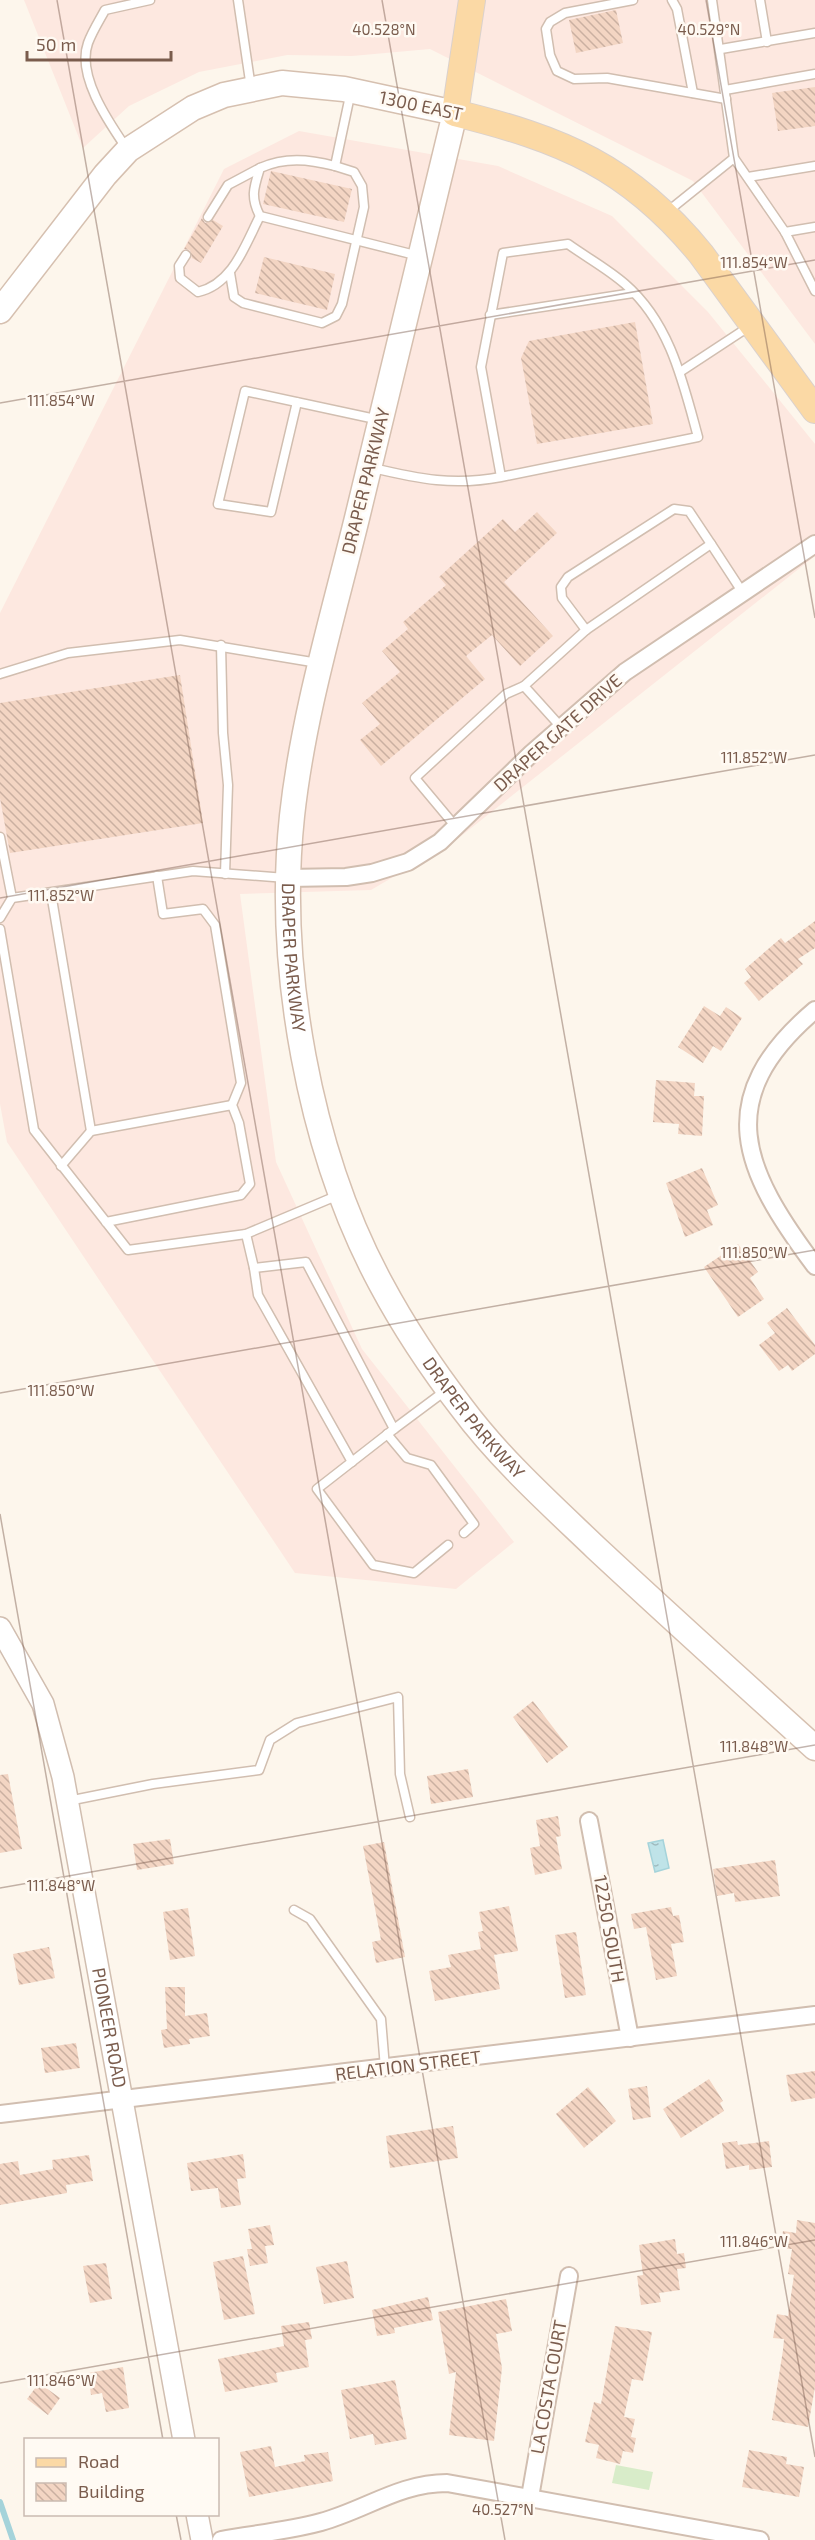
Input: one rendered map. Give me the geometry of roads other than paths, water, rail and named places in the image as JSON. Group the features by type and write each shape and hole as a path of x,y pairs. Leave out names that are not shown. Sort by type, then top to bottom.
{"main road":[{"name":"DRAPER PARKWAY","path":"472,0 455,113 321,664 292,816 288,878 289,933 304,1048 318,1116 341,1194 380,1283 448,1389 465,1412 534,1489 815,1748"},
{"name":"1300 EAST","path":"0,311 105,175 128,150 193,108 224,95 251,88 282,84 351,91 516,128 564,146 609,170 665,214 701,254 815,410"}],"street":[{"name":"DRAPER GATE DRIVE","path":"288,878 346,877 408,862 440,842 561,727 625,672 815,544"},
{"path":"815,1010 787,1033 766,1061 755,1089 748,1117 750,1152 762,1186 788,1230 815,1266"},
{"name":"PIONEER ROAD","path":"0,1628 43,1704 68,1801 183,2438"},
{"name":"12250 SOUTH","path":"589,1821 630,2038"},
{"name":"RELATION STREET","path":"0,2114 386,2069 815,2015"},
{"name":"LA COSTA COURT","path":"530,2497 569,2276"},
{"path":"221,2540 321,2522 400,2490 431,2483 463,2484 760,2540"},
{"path":"197,2516 202,2540"}],"lane":[{"path":"128,150 108,121 89,83 87,46 105,10 150,0"},
{"path":"238,0 251,88"},
{"path":"633,0 565,13 550,22 546,29 553,65 557,70 574,79 607,78 693,93 725,94 815,74"},
{"path":"672,0 677,9 693,93"},
{"path":"712,0 721,49 734,158 785,232 815,291"},
{"path":"760,0 767,42"},
{"path":"721,49 815,33"},
{"path":"335,166 351,91"},
{"path":"665,214 734,158"},
{"path":"208,217 228,185 278,160 317,161 335,166 354,172 362,186 364,207 342,304 336,316 322,323 243,303 234,297 230,273"},
{"path":"748,177 815,166"},
{"path":"186,255 179,266 180,278 198,292 210,289 230,273 260,216 252,194 260,168"},
{"path":"260,216 421,256"},
{"path":"785,232 815,227"},
{"path":"369,467 451,482 473,483 698,437 680,372 661,326 626,284 567,244 503,253 482,367 501,477"},
{"path":"490,315 633,293"},
{"path":"680,372 752,325"},
{"path":"297,402 271,512 218,504 245,391 297,402 381,420"},
{"path":"586,630 562,598 561,587 568,577 674,509 690,511 743,593"},
{"path":"456,826 415,778 506,694 524,686 586,630 711,544"},
{"path":"0,674 68,653 180,640 222,645 321,664"},
{"path":"222,645 223,733 228,785 225,874"},
{"path":"524,686 561,727"},
{"path":"0,837 12,898 0,918"},
{"path":"12,898 194,871 288,878"},
{"path":"106,1222 241,1195 250,1184 239,1123 232,1105 241,1083 215,925 203,909 163,914 157,876"},
{"path":"51,893 91,1131"},
{"path":"0,929 34,1130 128,1250 246,1234 341,1194"},
{"path":"61,1166 91,1131 232,1105"},
{"path":"246,1234 258,1295 352,1462"},
{"path":"254,1268 306,1262 391,1431 407,1458 431,1465 474,1524 464,1533"},
{"path":"448,1389 317,1489 373,1565 414,1573 448,1545"},
{"path":"68,1801 153,1784 259,1770 270,1740 297,1723 398,1697 400,1774 410,1818"},
{"path":"294,1910 310,1919 381,2019 386,2069"}],"water":[{"path":"663,1840 669,1868 655,1872 648,1843"}],"waterway":[{"path":"0,2502 13,2540"}]}
